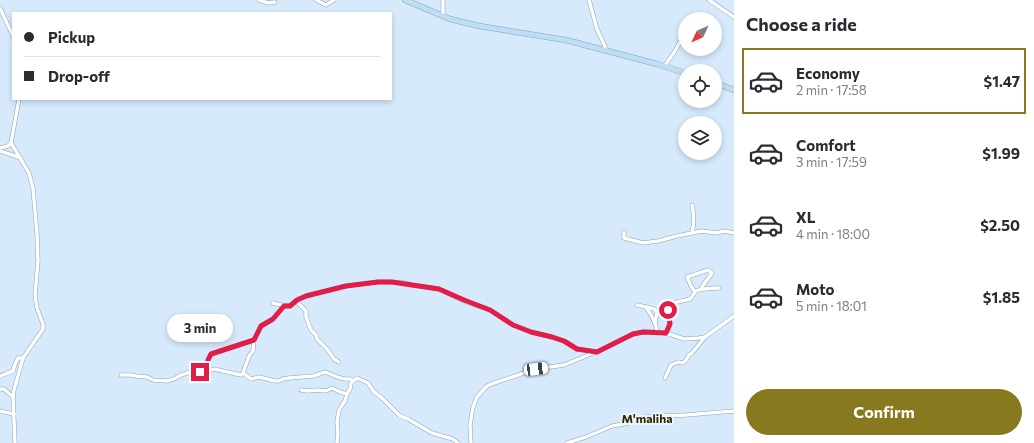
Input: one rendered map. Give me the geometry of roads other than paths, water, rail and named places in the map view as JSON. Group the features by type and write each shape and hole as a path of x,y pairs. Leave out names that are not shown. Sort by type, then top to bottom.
{"street":[{"path":"259,0 268,3 275,2"},
{"path":"316,0 326,5 334,0"},
{"path":"404,0 443,16 478,26 566,40 678,71"},
{"path":"443,0 443,16"},
{"path":"589,0 597,29 607,51"},
{"path":"709,0 734,17"},
{"path":"0,8 12,34"},
{"path":"664,67 678,46"},
{"path":"722,86 734,90"},
{"path":"15,443 13,397 22,358 43,329 35,294 38,261 33,188 29,173 11,143 19,100"},
{"path":"0,148 8,146 11,143"},
{"path":"0,151 20,158"},
{"path":"692,205 694,227 692,233"},
{"path":"624,232 624,238 643,242 658,241 683,234 702,231 716,233 725,231 734,233"},
{"path":"695,291 691,287 688,277 708,270 712,273 701,289"},
{"path":"274,303 290,306 306,296 316,293 346,286 378,282 392,282 435,288 490,310 513,325 531,332 564,341 577,349 597,352"},
{"path":"666,333 670,324 668,310 669,304 690,299 695,291 701,289 719,288"},
{"path":"296,301 305,309 308,324 316,335 317,339 334,359 339,362"},
{"path":"637,304 654,309 657,312 655,324"},
{"path":"121,375 132,375 147,377 153,380 167,381 193,372 217,369 241,375 249,356 253,351 254,340 261,326 273,319 284,306"},
{"path":"646,307 652,316 657,332"},
{"path":"665,378 671,365 678,362 683,363 688,355 705,337 734,316"},
{"path":"471,443 470,425 473,407 477,397 483,389 491,384 536,369 564,365 597,352 633,334 657,332 666,333 684,339 705,337"},
{"path":"207,371 208,360 211,354 254,340"},
{"path":"0,376 13,371 18,358 22,358"},
{"path":"243,372 251,379 259,377 275,381 313,376 325,372 353,381"},
{"path":"337,443 337,422 339,410 345,401 351,383 356,378 368,383 374,392 400,416 432,433 453,439 458,443"},
{"path":"301,390 326,391 332,388 347,394"},
{"path":"0,389 4,389 13,397"},
{"path":"0,411 14,414"},
{"path":"567,443 612,426 629,423 645,417 686,416 734,411"}],"district":[{"name":"M'maliha","path":"647,418"}]}
